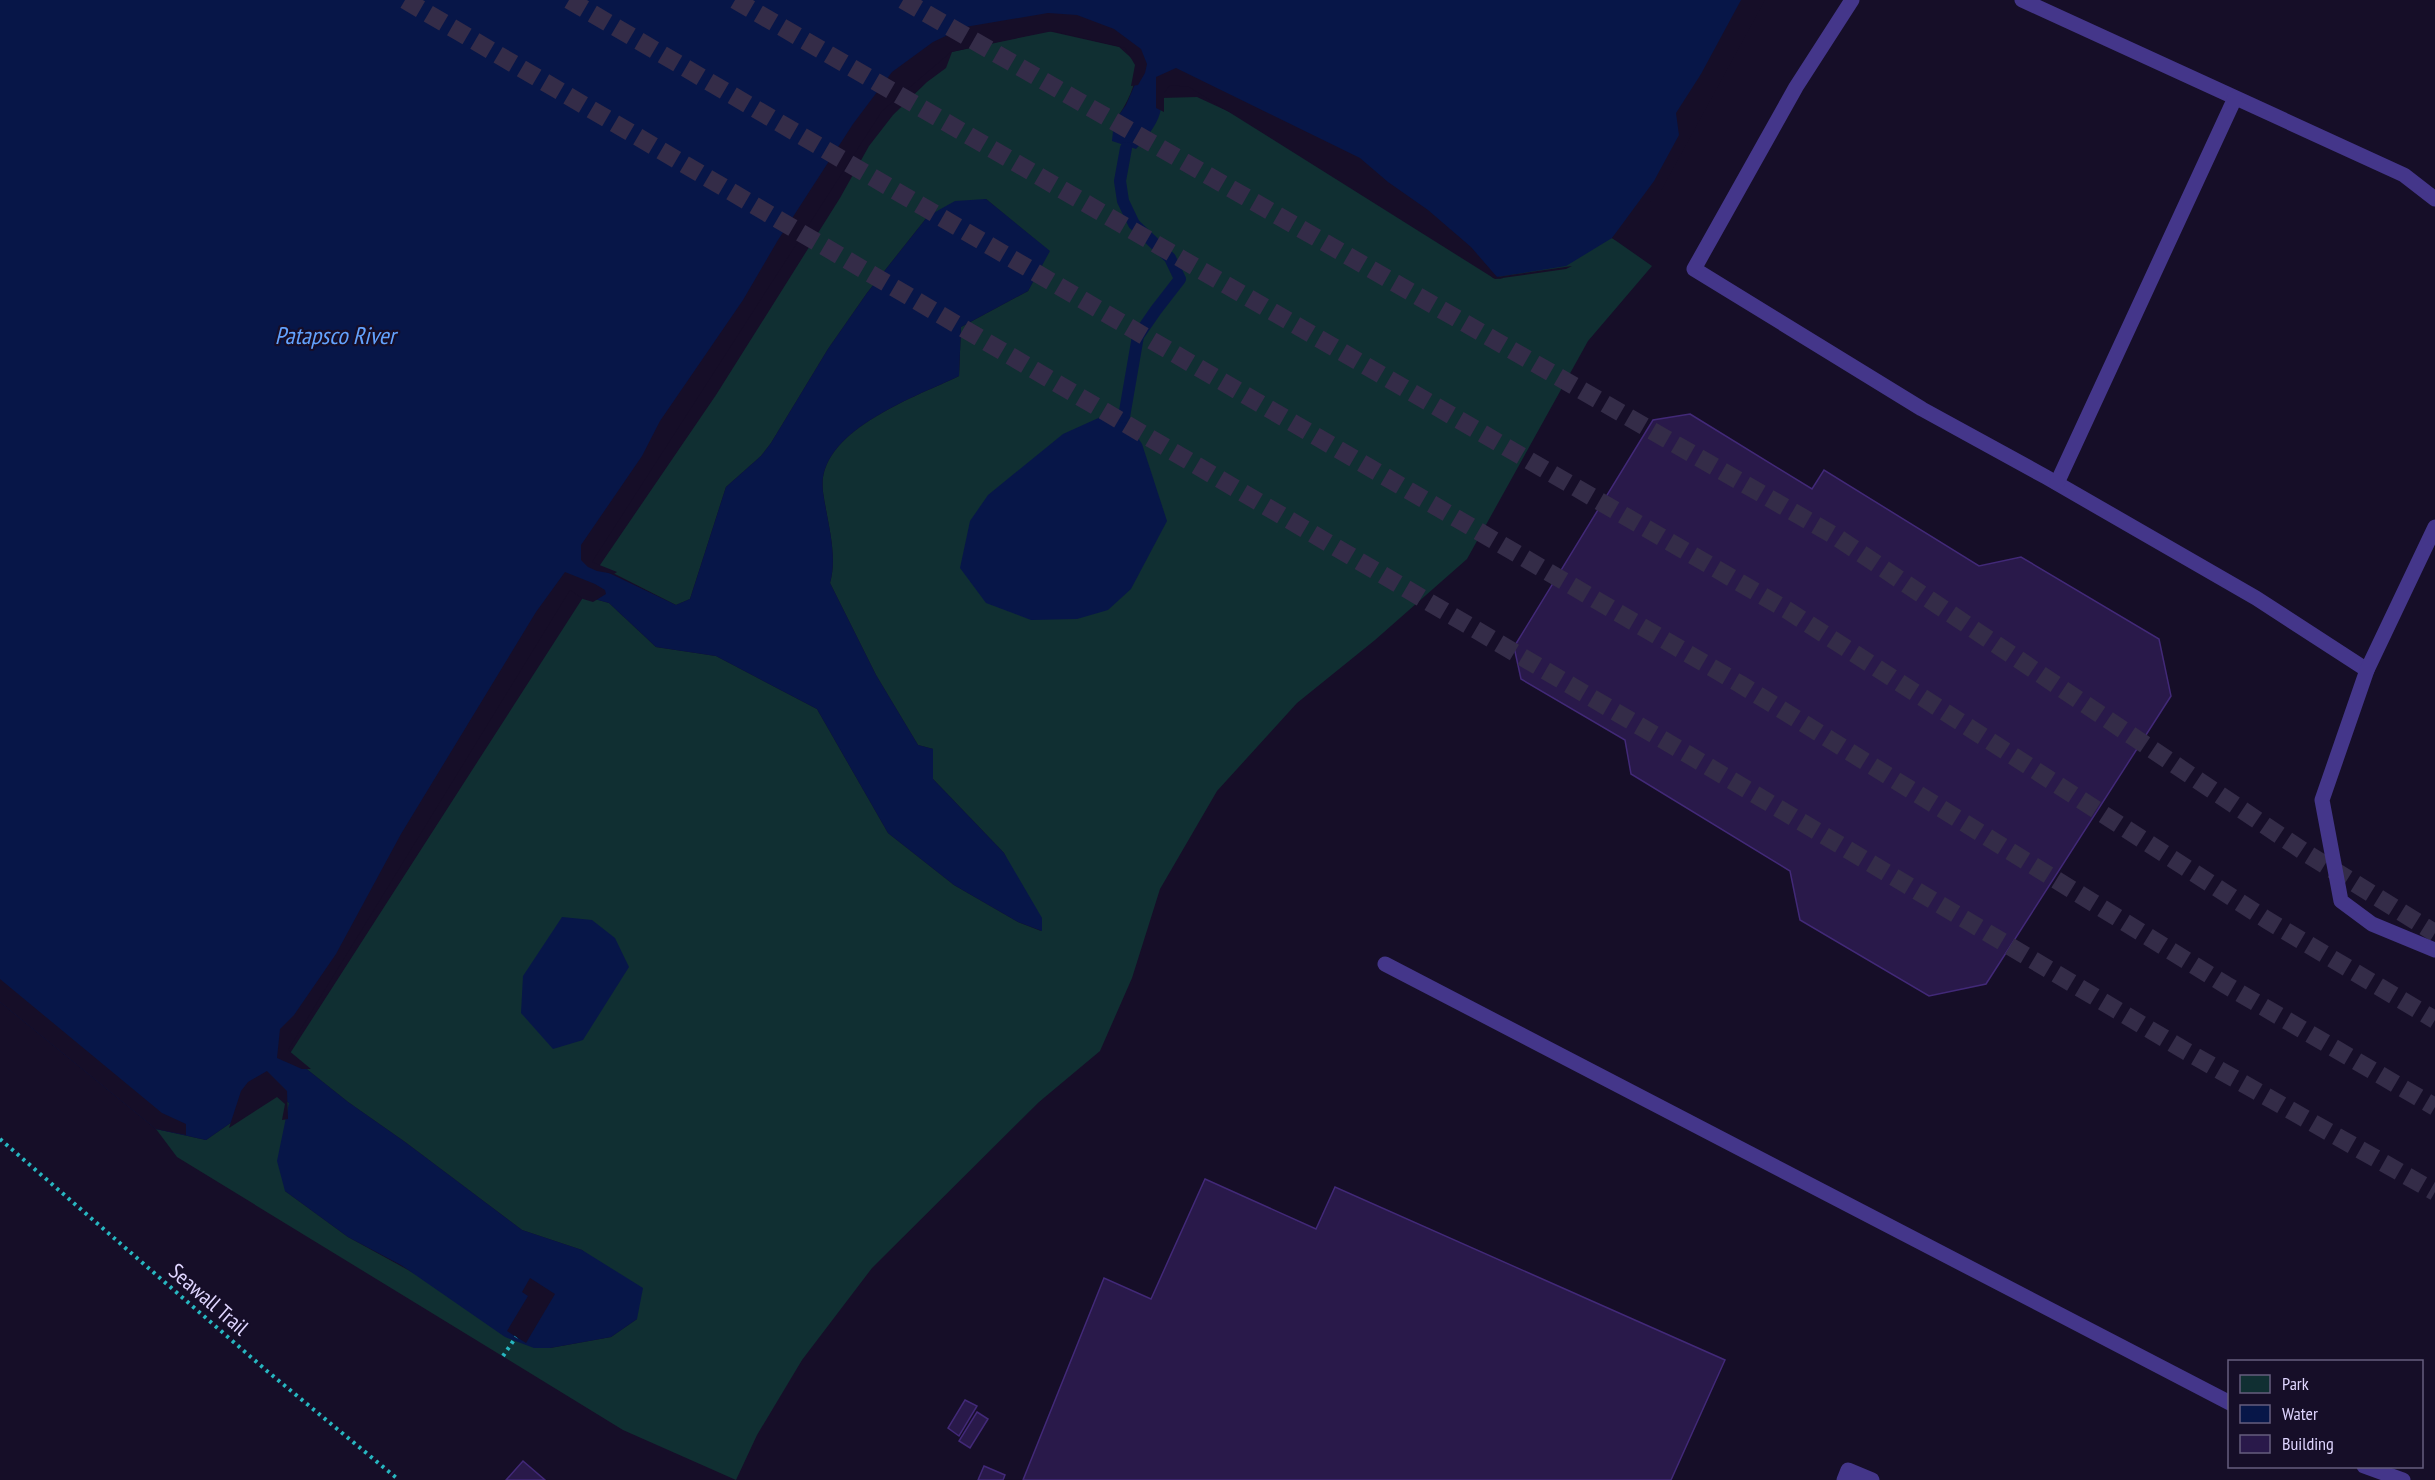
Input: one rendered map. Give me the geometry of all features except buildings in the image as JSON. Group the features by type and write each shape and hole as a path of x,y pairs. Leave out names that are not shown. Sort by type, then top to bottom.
{"lane":[{"path":"1852,0 1796,87 1694,269 1922,409 2057,483 2256,598 2367,670"},
{"path":"2022,0 2404,175 2435,199"},
{"path":"2057,483 2235,98"},
{"path":"2435,527 2367,670 2322,800 2342,901 2372,924 2435,950"},
{"path":"1385,964 2228,1402"},
{"path":"2367,1468 2403,1480"},
{"path":"1844,1480 1848,1470 1872,1480"}],"path":[{"name":"Seawall Trail","path":"0,1139 267,1371 399,1480"},
{"path":"503,1356 516,1337"}],"green space":[{"path":"1048,31 1119,47 1138,64 1130,94 1114,122 1161,98 1197,97 1337,162 1468,253 1493,278 1503,279 1497,277 1612,238 1652,266 1588,341 1467,559 1375,640 1297,703 1217,791 1160,889 1132,978 1100,1051 1039,1102 872,1268 802,1360 757,1435 736,1480 623,1430 177,1157 156,1129 206,1140 278,1093 289,1103 285,1191 348,1237 550,1348 611,1337 637,1319 582,1250 522,1230 348,1102 289,1055 584,596 609,603 656,647 716,656 817,709 888,833 954,885 1018,922 1041,931 1004,853 933,779 933,749 918,745 876,675 830,583 833,561 823,492 825,470 835,451 851,434 895,406 959,376 961,327 1028,291 1049,251 986,199 928,216 867,293 828,349 771,443 761,456 726,487 690,599 676,605 615,574 598,568 716,395 840,198 869,146 893,115 927,82 946,68 952,52"}],"water":[{"name":"Patapsco River","path":"0,0 1762,0 1659,188 1612,238 1566,266 1497,277 1190,84 1169,82 1162,94 1160,113 1156,123 1136,149 1112,141 1114,122 1126,105 1136,82 1138,64 1127,45 1053,28 949,49 879,109 588,563 676,605 690,599 726,487 761,456 771,443 828,349 867,293 928,216 955,201 986,199 1050,251 1028,291 961,327 959,376 895,406 851,434 835,451 825,470 823,492 833,561 830,583 876,675 918,745 933,749 933,779 1004,853 1042,918 1042,931 1018,922 954,885 888,833 817,709 716,656 656,647 609,603 584,596 569,586 284,1051 348,1102 522,1230 582,1250 643,1288 637,1319 611,1337 550,1348 534,1348 505,1337 401,1265 348,1237 285,1191 277,1161 289,1103 278,1094 255,1106 206,1140 156,1129 0,1002"},
{"path":"1105,415 1124,417 1142,444 1167,521 1131,589 1108,610 1077,619 1031,620 986,603 960,568 970,521 988,495 1063,434"},
{"path":"562,917 592,920 615,938 629,967 583,1040 553,1049 521,1013 523,976"}],"pier":[{"path":"1741,0 1765,0 1662,189 1615,240 1612,238 1654,181 1679,135 1676,113 1701,74"},
{"path":"1048,13 1077,15 1114,29 1141,49 1147,64 1138,85 1131,86 1135,65 1125,48 1053,31 951,52 882,111 592,562 617,572 614,574 588,567 581,560 581,545 642,456 660,421 743,300 778,240 853,124 892,72 933,42 965,27"},
{"path":"1176,68 1360,158 1388,182 1428,210 1471,247 1497,277 1572,266 1566,269 1495,279 1189,87 1170,85 1164,93 1164,112 1156,108 1156,77"},
{"path":"565,572 595,584 605,590 606,594 593,602 583,599 570,590 288,1050 311,1069 302,1069 277,1058 280,1029 294,1015 336,954 401,834 536,612"},
{"path":"0,979 162,1113 186,1124 186,1135 156,1129 0,1002"},
{"path":"267,1071 287,1091 288,1119 282,1120 285,1104 277,1097 229,1128 241,1091 248,1082"},
{"path":"530,1278 555,1294 526,1343 507,1331 528,1296 522,1292"}],"waterway":[{"path":"1124,417 1138,336 1180,279 1170,258 1134,224 1123,201 1120,181 1126,148"}],"tunnel":[{"path":"405,0 1694,758 2184,1050 2435,1192"},
{"path":"569,0 1740,684 2226,985 2435,1107"},
{"path":"735,0 1787,610 2267,920 2435,1020"},
{"path":"903,0 1835,536 2309,855 2435,933"}]}
